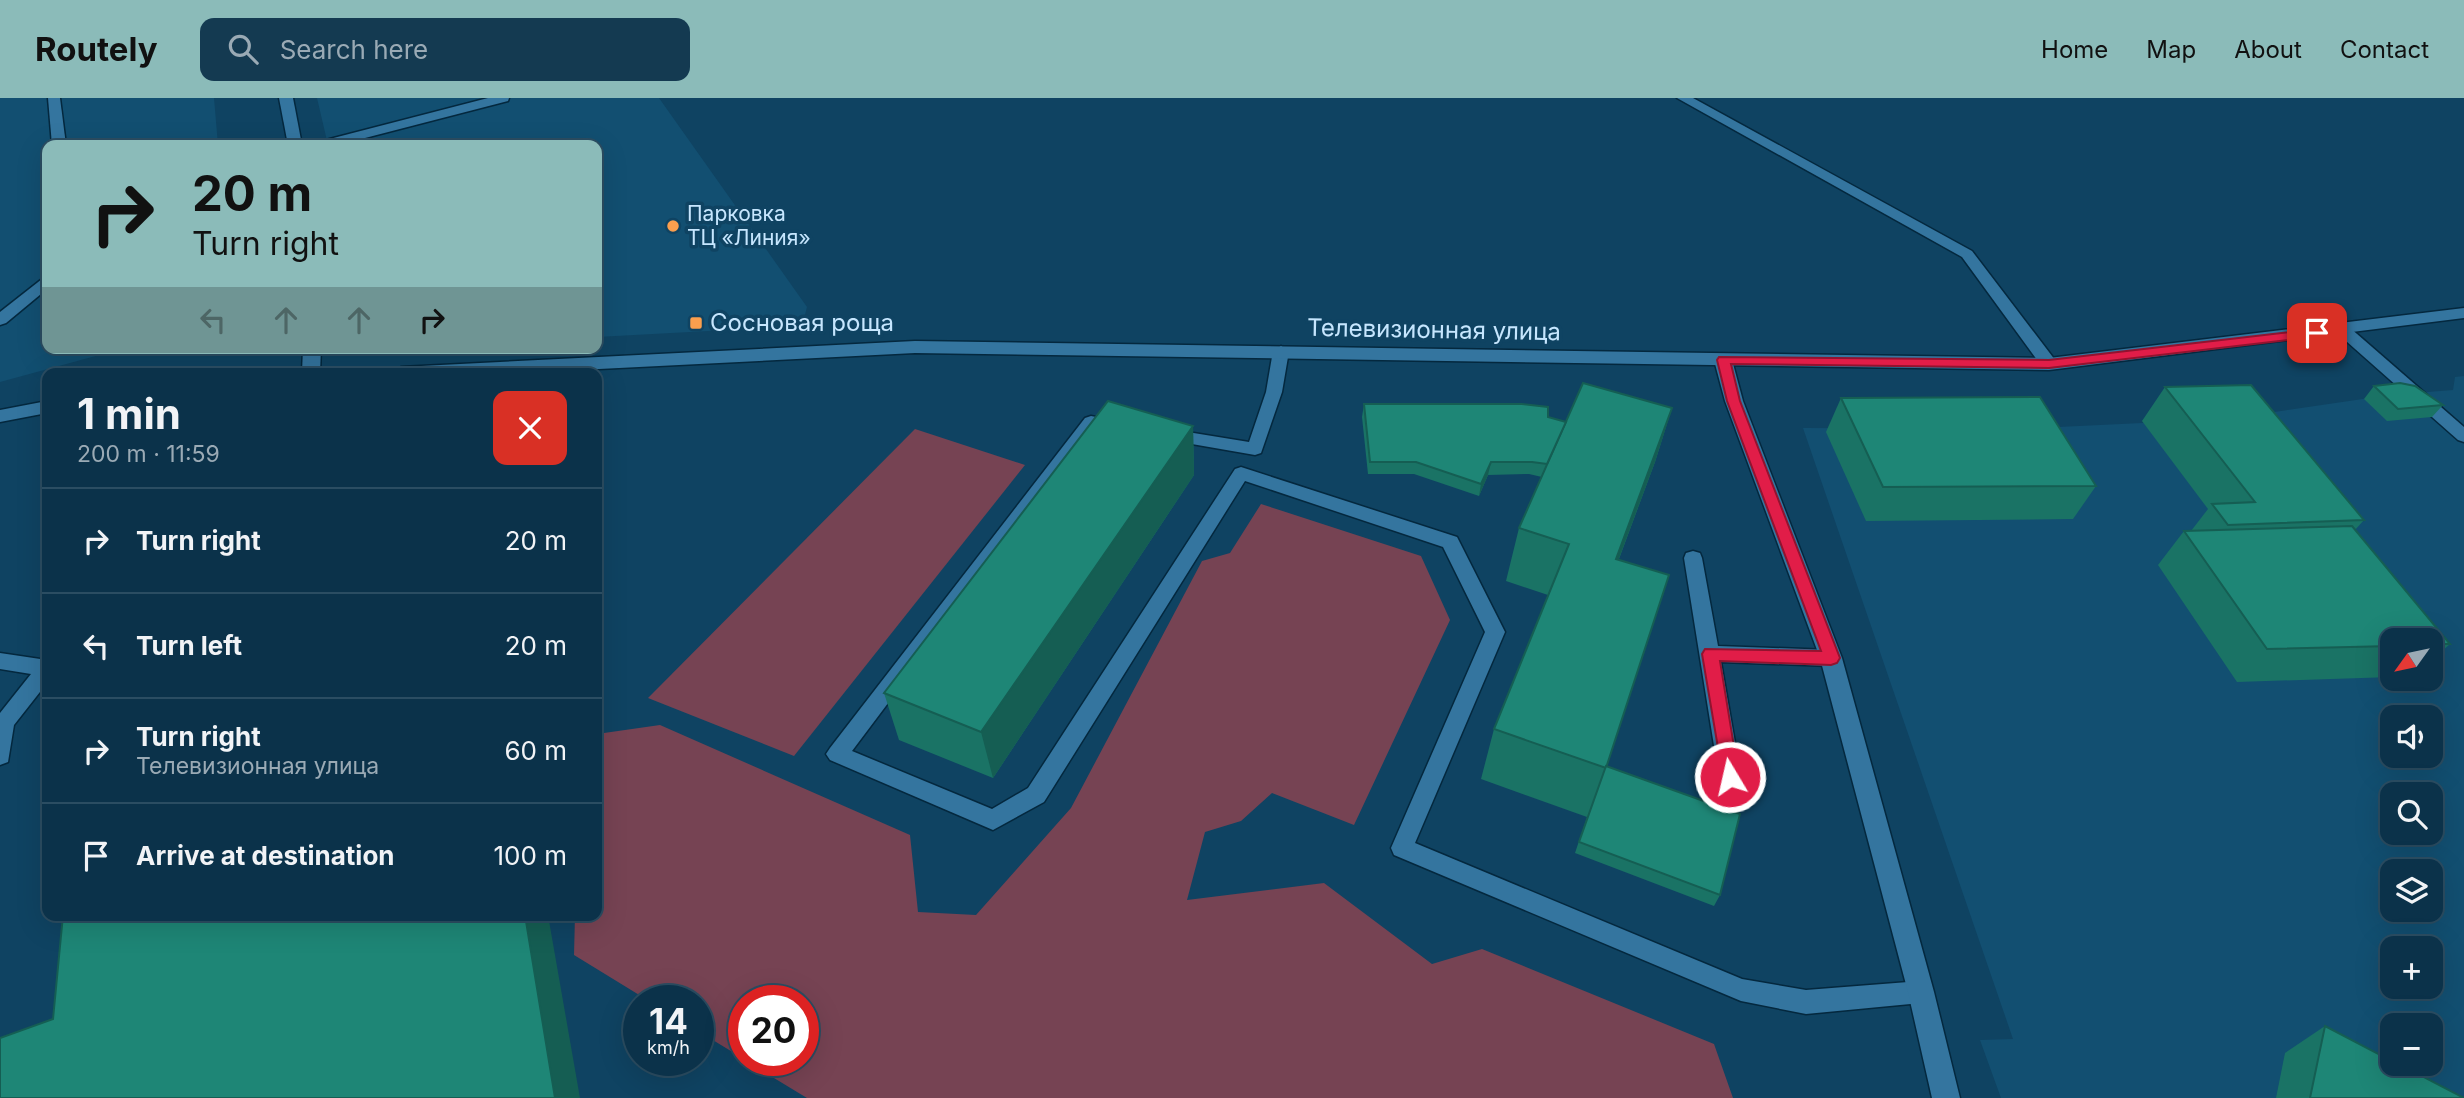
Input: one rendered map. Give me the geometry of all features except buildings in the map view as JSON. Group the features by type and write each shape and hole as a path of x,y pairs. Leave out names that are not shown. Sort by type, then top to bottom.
{"street":[{"path":"286,98 294,140"},
{"name":"Телевизионная улица","path":"500,368 915,347 2049,364 2343,330 2464,313"},
{"path":"1723,360 1734,401 1831,658 1921,992 1946,1098"},
{"path":"0,416 42,408"}],"lane":[{"path":"54,98 58,140"},
{"path":"342,140 503,98"},
{"path":"1683,98 1967,254 2049,364"},
{"path":"0,320 42,286"},
{"path":"2343,330 2464,436"},
{"path":"1255,449 1091,422 837,754 993,820 1036,795 1255,449 1274,392 1280,351"},
{"path":"1241,473 1450,542 1494,632 1402,848 1741,990 1806,1002 1921,992"},
{"path":"1693,558 1730,777"},
{"path":"1711,654 1831,658"},
{"path":"0,661 42,667"},
{"path":"0,756 4,723 42,674"}],"shaded area":[{"path":"0,98 214,98 218,140 42,140 42,354 103,354 51,368 42,368 42,371 0,382"},
{"name":"Парковка ТЦ «Линия»","path":"317,98 659,98 807,307 802,326 602,337 602,140 327,140"},
{"path":"2464,376 2464,1098 2001,1098 1980,1040 2013,1039 1803,428 2018,429 2226,419 2390,395 2453,390 2455,377"},
{"path":"915,429 1025,465 794,756 648,698"},
{"path":"1261,504 1421,556 1450,620 1354,825 1272,793 1241,821 1205,832 1187,900 1324,883 1432,964 1482,949 1714,1044 1733,1098 807,1098 771,1076 819,1076 819,985 728,985 728,1049 714,1041 714,985 623,985 574,955 575,921 602,921 602,733 660,725 910,835 918,912 976,915 1071,808 1202,561 1230,553"}],"place":[{"name":"Парковка ТЦ «Линия»","path":"673,226"},
{"name":"Сосновая роща","path":"696,323"}],"route":[{"path":"1730,777 1711,654 1831,658 1734,401 1723,360 2049,364 2317,333"}]}
